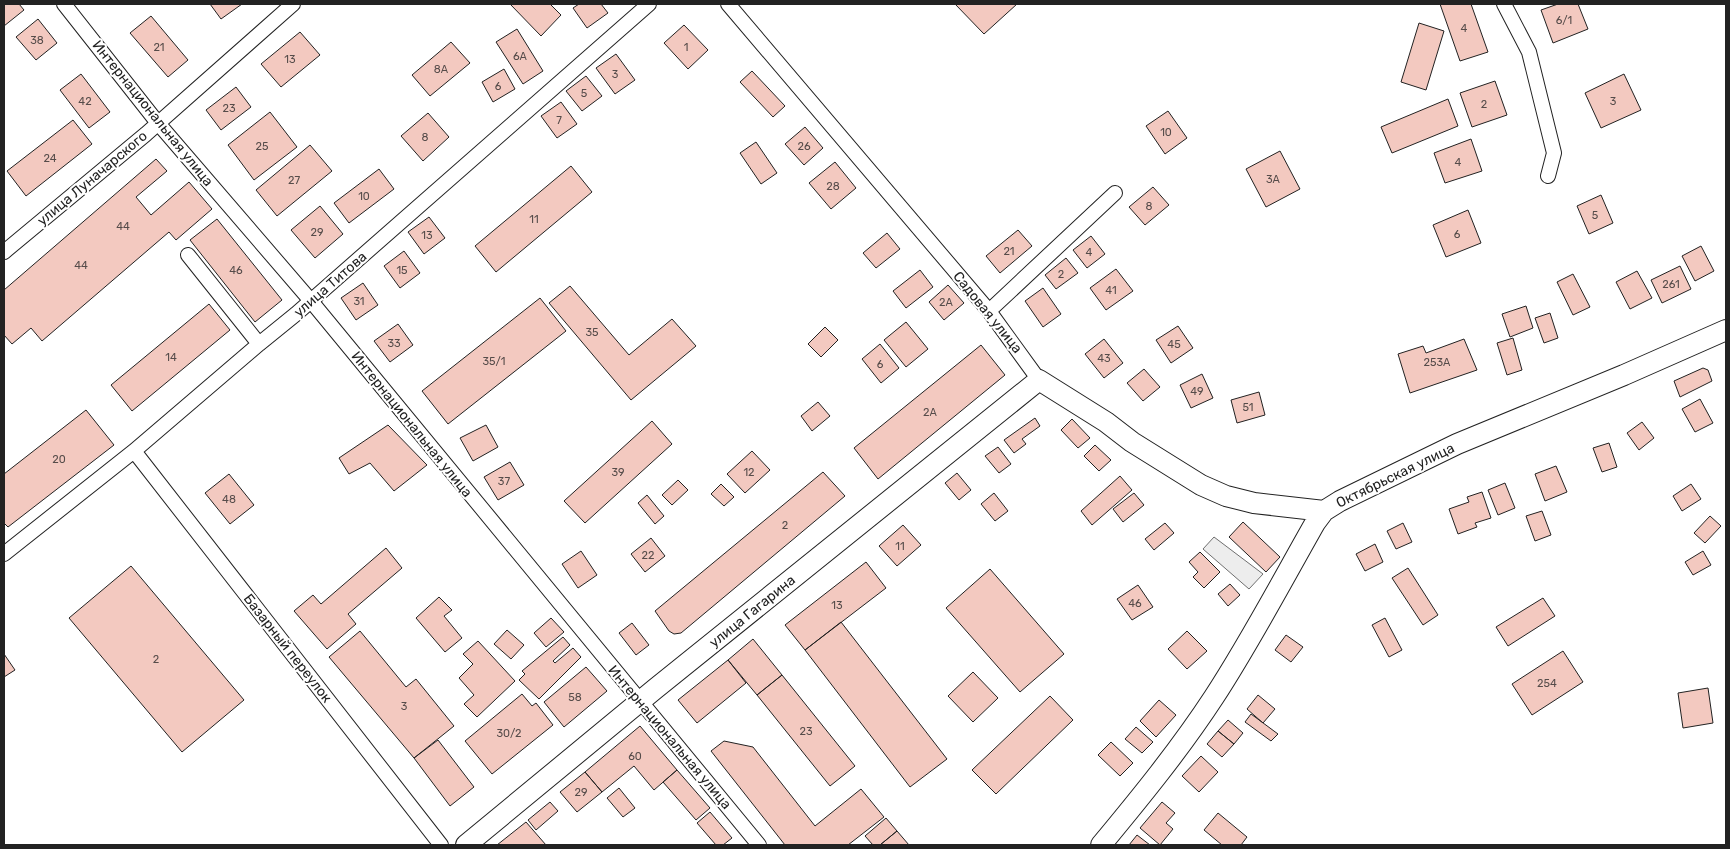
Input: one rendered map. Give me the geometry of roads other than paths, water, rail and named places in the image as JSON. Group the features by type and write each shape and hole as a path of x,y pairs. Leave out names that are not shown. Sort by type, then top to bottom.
{"street":[{"name":"Интернациональная улица","path":"64,4 157,122 311,300 759,845"},
{"name":"улица Луначарского","path":"4,252 294,4"},
{"name":"улица Титова","path":"4,554 134,451 311,300 649,4"},
{"name":"Садовая улица","path":"728,4 989,311 1040,380 1201,485 1226,496 1254,504 1324,511"},
{"path":"1504,4 1529,52 1554,153 1548,176"},
{"path":"989,311 1115,193"},
{"path":"188,255 259,344"},
{"name":"Октябрьская улица","path":"1101,845 1142,796 1214,697 1315,523 1324,511 1340,501 1457,444 1624,375 1726,330"},
{"name":"улица Гагарина","path":"466,845 640,701 1040,380"},
{"name":"Базарный переулок","path":"134,451 441,845"}]}
